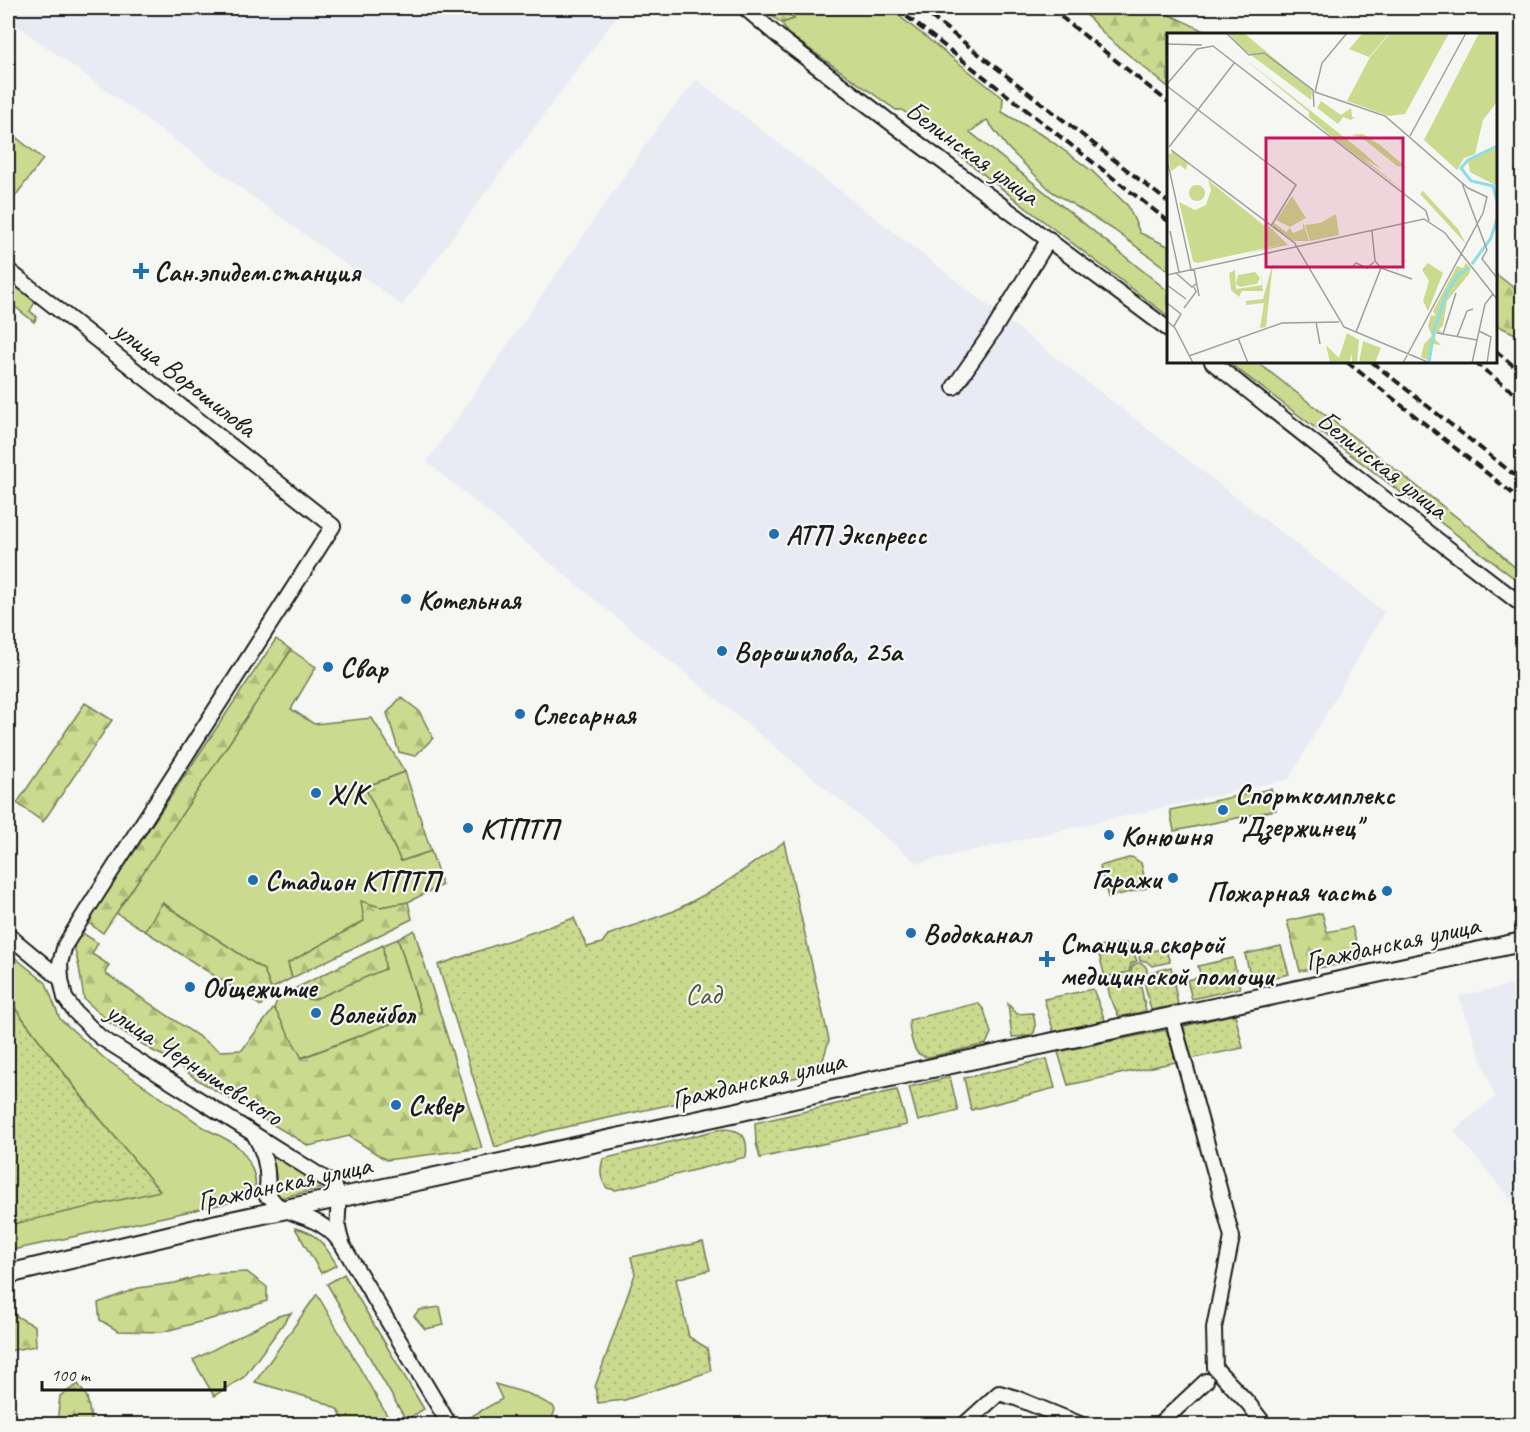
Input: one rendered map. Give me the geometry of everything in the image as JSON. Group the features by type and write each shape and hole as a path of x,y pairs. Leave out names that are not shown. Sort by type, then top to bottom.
{"main road":[{"name":"Гражданская улица","path":"8,1274 285,1210 314,1211 342,1191 742,1111 891,1076 1522,942"}],"street":[{"name":"Белинская улица","path":"748,9 809,61 1167,328"},
{"path":"954,387 994,329 1049,239"},
{"name":"улица Ворошилова","path":"8,270 333,526 65,945 60,963 61,979"},
{"name":"Белинская улица","path":"1213,363 1522,605"},
{"path":"8,935 61,979"},
{"name":"улица Чернышевского","path":"61,979 65,998 75,1012 100,1036 342,1191"},
{"path":"1172,1017 1232,1238 1214,1329 1215,1368 1248,1403 1264,1425"},
{"path":"254,1134 267,1166 268,1196 273,1203 285,1210"},
{"path":"262,1215 267,1188"},
{"path":"342,1191 338,1226 344,1246 449,1425"},
{"path":"314,1211 344,1246"},
{"path":"1160,1425 1206,1381"},
{"path":"965,1425 999,1393 1080,1425"}],"shaded area":[{"path":"8,8 623,8 402,305 8,19"},
{"path":"697,80 1384,612 1289,779 917,863 427,462 663,120"},
{"path":"1522,983 1522,1213 1454,1131 1495,1097 1459,996"}],"green space":[{"path":"760,8 783,8 794,19 782,23"},
{"path":"783,8 889,8 1003,98 1002,112 1047,138 1092,171 1128,206 1140,233 1167,246 1167,269 1114,230 1051,191 1007,147 987,120 970,132 1167,290 1167,315 902,110 896,110 787,33 782,23 794,19"},
{"path":"1080,8 1156,8 1206,33 1167,33 1167,86 1108,38"},
{"path":"8,131 43,159 8,206"},
{"path":"1497,275 1522,294 1522,337 1497,325"},
{"path":"8,279 35,302 30,311 37,317 34,322 8,301"},
{"path":"1229,363 1258,363 1481,536 1522,574 1522,584"},
{"path":"276,639 291,650 103,933 87,922"},
{"path":"291,650 316,667 291,709 314,724 372,718 405,772 365,787 401,861 431,851 442,885 408,902 380,907 364,921 288,963 292,978 271,989 264,970 163,903 145,931 116,913"},
{"path":"401,697 419,711 433,738 415,756 399,752 387,713"},
{"path":"85,703 112,720 43,822 17,803"},
{"path":"405,772 431,851 401,861 365,787"},
{"name":"Спорткомплекс \"Дзержинец\"","path":"1271,789 1276,810 1174,831 1170,810"},
{"name":"Сад","path":"784,842 829,1040 823,1060 812,1074 548,1131 495,1147 438,965 574,918 587,947 602,943 608,935 674,911 719,887"},
{"path":"1132,857 1141,863 1147,888 1108,897 1100,866"},
{"path":"361,901 380,907 408,902 412,919 292,978 288,963 364,921"},
{"path":"162,903 264,970 271,989 261,1006 145,931"},
{"path":"1322,913 1327,932 1352,927 1362,961 1300,971 1287,921"},
{"path":"414,930 482,1148 386,1160 349,1136 309,1146 196,1079 170,1059 153,1051 110,1023 84,999 74,946 81,932 98,943 92,954 109,965 105,973 220,1051 242,1050 274,1008 302,1058 421,1012 398,939"},
{"path":"398,939 421,1012 301,1058 274,1008 279,996 292,990 297,997 385,969 383,945"},
{"path":"1126,943 1129,955 1134,954 1137,961 1131,964 1129,972 1105,977 1097,947"},
{"path":"383,945 385,969 313,1000 297,997 292,990"},
{"path":"1281,946 1289,974 1252,983 1245,954"},
{"path":"1165,948 1170,962 1152,966 1146,961 1140,961 1139,954"},
{"path":"8,952 46,983 60,1019 104,1058 208,1130 237,1146 245,1156 255,1177 254,1191 250,1196 232,1202 8,1251 8,1225 159,1190 87,1103 8,999"},
{"path":"1233,958 1240,988 1192,999 1187,980 1201,977 1198,966"},
{"path":"1136,963 1142,963 1147,971 1145,977 1136,979 1131,974 1131,968"},
{"path":"1171,967 1178,1005 1151,1010 1144,981 1150,973"},
{"path":"1129,976 1140,982 1146,1011 1119,1017 1110,997 1107,982"},
{"path":"1093,989 1106,1023 1054,1033 1044,999"},
{"path":"8,999 81,1096 160,1191 8,1225"},
{"path":"978,1003 984,1010 991,1033 986,1044 929,1057 917,1052 911,1038 909,1020"},
{"path":"1008,1004 1017,1014 1033,1013 1035,1031 1033,1034 1012,1037"},
{"path":"1235,1014 1243,1048 1190,1059 1180,1027"},
{"path":"1166,1030 1176,1062 1068,1085 1058,1052"},
{"path":"1047,1059 1055,1088 971,1110 964,1078"},
{"path":"950,1077 958,1111 918,1121 909,1087"},
{"path":"897,1090 907,1125 760,1158 756,1143 755,1123"},
{"path":"721,1129 734,1130 743,1135 747,1150 746,1157 616,1190 607,1188 603,1182 601,1170 603,1159"},
{"path":"270,1151 323,1188 275,1199 276,1175"},
{"path":"295,1228 315,1237 325,1246 337,1265 321,1273"},
{"path":"703,1242 710,1270 676,1279 689,1337 707,1348 711,1371 625,1400 598,1403 595,1387 635,1274 631,1257"},
{"path":"247,1272 267,1287 267,1301 226,1315 162,1332 118,1331 100,1320 98,1303 138,1288 175,1283 207,1274"},
{"path":"344,1274 424,1409 406,1420 327,1284"},
{"path":"317,1294 392,1424 347,1424 337,1409 321,1401 255,1382"},
{"path":"9,1298 16,1316 35,1326 36,1346 8,1351"},
{"path":"440,1307 444,1325 425,1329 414,1316 419,1310"},
{"path":"291,1313 244,1377 214,1396 193,1360 278,1316"},
{"path":"78,1384 87,1397 92,1424 57,1424 60,1396"},
{"path":"495,1384 529,1394 553,1406 555,1410 550,1424 465,1424 463,1421 502,1399"}],"railway":[{"path":"896,8 1167,220"},
{"path":"920,8 1167,201"},
{"path":"1050,8 1167,101"},
{"path":"1497,352 1522,373"},
{"path":"1348,363 1522,501"},
{"path":"1373,363 1522,481"},
{"path":"1475,363 1522,399"}],"place":[{"name":"Сан.эпидем.станция","path":"141,271"},
{"name":"АТП Экспресс","path":"774,534"},
{"name":"Котельная","path":"406,599"},
{"name":"Ворошилова, 25а","path":"722,651"},
{"name":"Свар","path":"328,667"},
{"name":"Слесарная","path":"520,714"},
{"name":"Х/К","path":"316,793"},
{"name":"Спорткомплекс \"Дзержинец\"","path":"1223,810"},
{"name":"КТПТП","path":"468,828"},
{"name":"Конюшня","path":"1109,835"},
{"name":"Гаражи","path":"1173,878"},
{"name":"Стадион КТПТП","path":"253,880"},
{"name":"Пожарная часть","path":"1387,891"},
{"name":"Водоканал","path":"911,933"},
{"name":"Станция скорой медицинской помощи","path":"1047,959"},
{"name":"Общежитие","path":"190,987"},
{"name":"Волейбол","path":"316,1013"},
{"name":"Сквер","path":"396,1105"}]}
